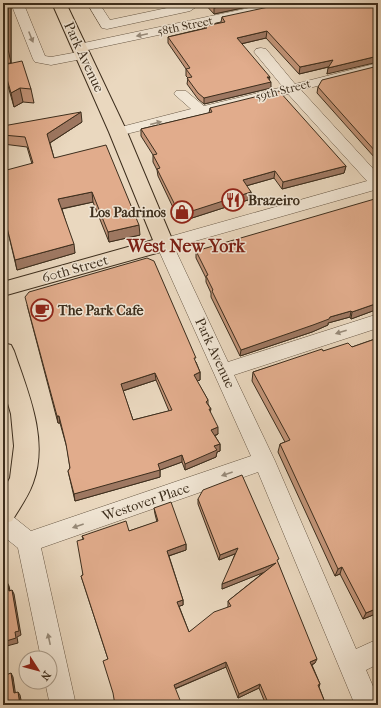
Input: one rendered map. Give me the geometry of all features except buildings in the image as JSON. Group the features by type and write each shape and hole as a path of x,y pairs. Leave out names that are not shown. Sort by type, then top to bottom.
{"main road":[{"name":"Park Avenue","path":"59,3 118,132 164,244"},
{"name":"60th Street","path":"3,289 164,244"},
{"path":"3,351 25,422 28,449 22,480 3,513"}],"street":[{"name":"58th Street","path":"22,3 18,6 40,59 51,61 81,52 290,3"},
{"path":"93,3 107,25 190,7 186,3"},
{"path":"100,15 159,3"},
{"path":"370,3 378,10"},
{"path":"261,52 291,88 378,184"},
{"name":"59th Street","path":"118,132 378,67"},
{"path":"181,94 201,111"},
{"name":"60th Street","path":"164,244 378,184"},
{"name":"Park Avenue","path":"164,244 264,461 368,705"},
{"path":"223,370 378,320"},
{"name":"Westover Place","path":"28,542 264,461"},
{"path":"3,522 28,542 63,705"},
{"path":"350,665 378,651"}],"place":[{"name":"Brazeiro","path":"233,200"},
{"name":"Los Padrinos","path":"182,212"},
{"name":"The Park Cafe","path":"42,310"}],"district":[{"name":"West New York","path":"186,246"}]}
